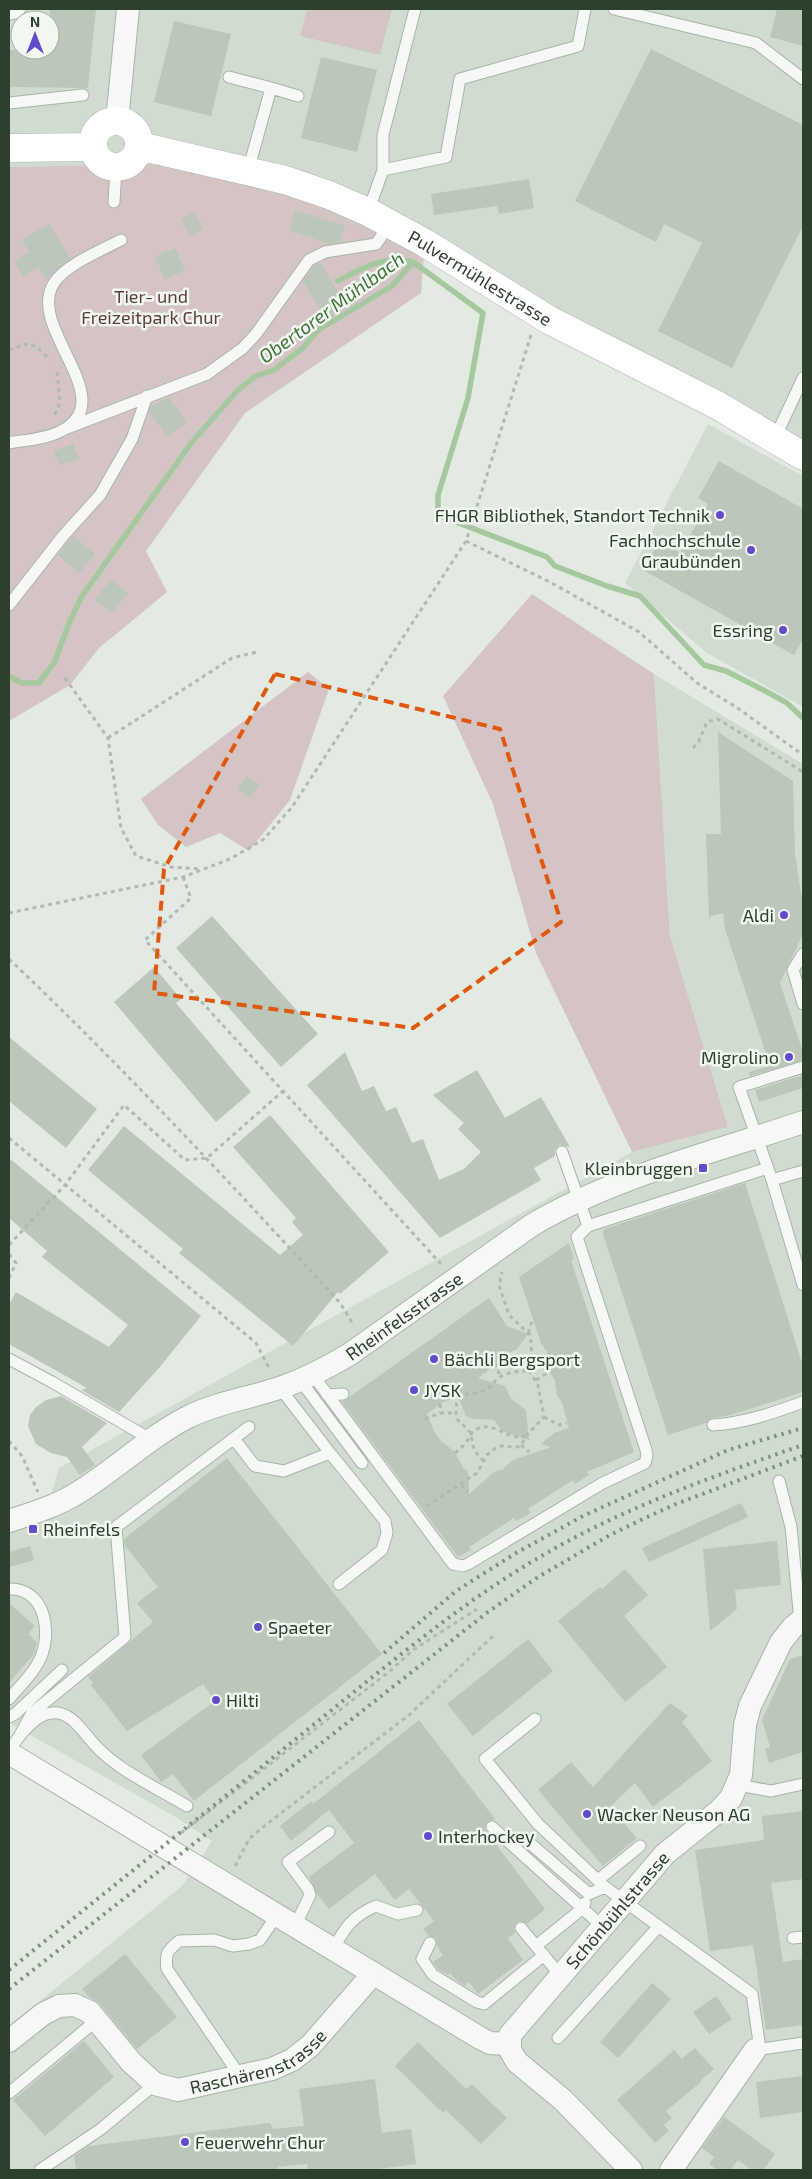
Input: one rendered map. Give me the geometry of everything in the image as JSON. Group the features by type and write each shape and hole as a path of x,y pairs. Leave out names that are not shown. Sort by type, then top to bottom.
{"street":[{"path":"117,121 128,9"},
{"path":"117,121 130,126 135,131 139,146 138,152 129,164 116,168 100,162 95,155 93,147 94,136 108,122 117,121"},
{"name":"Pulvermühlestrasse","path":"139,146 285,180 329,195 379,218 549,320 717,406 803,456"},
{"path":"9,148 93,147"},
{"name":"Rheinfelsstrasse","path":"9,1521 66,1500 172,1426 212,1406 298,1381 365,1343 532,1225 579,1200 637,1177 803,1122"},
{"name":"Schönbühlstrasse","path":"508,2044 510,2035 515,2027 665,1854 727,1803 738,1785 742,1764 745,1725 750,1706 781,1642 802,1620"},
{"path":"13,1746 373,1974 480,2038 490,2043 508,2044 517,2062 564,2100 630,2170"},
{"name":"Raschärenstrasse","path":"9,2041 42,2014 58,2006 75,2005 90,2012 131,2062 154,2084 178,2090 272,2069 292,2060 310,2046 373,1974"},
{"path":"672,2170 758,2049"}],"lane":[{"path":"9,14 14,14 20,9"},
{"path":"9,443 49,436 207,374 243,348 256,334 309,260 325,252 376,244 383,135 415,9"},
{"path":"382,170 446,157 460,78 578,46 585,9"},
{"path":"614,9 756,42 803,79"},
{"path":"229,77 298,96"},
{"path":"248,171 271,88"},
{"path":"9,103 84,95"},
{"path":"114,202 116,168"},
{"path":"67,428 75,421 80,411 81,392 78,380 51,321 48,301 50,292 54,282 69,268 121,240"},
{"path":"774,440 803,378"},
{"path":"9,605 63,536 100,496 132,439 147,396"},
{"path":"803,954 793,970 803,1004"},
{"path":"803,1067 739,1088 772,1180 803,1285"},
{"path":"562,1152 588,1226"},
{"path":"298,1381 327,1395 453,1564 463,1566 600,1484 639,1466 647,1460 646,1450 577,1237 588,1226 768,1168"},
{"path":"772,1180 803,1170"},
{"path":"9,1359 152,1440"},
{"path":"298,1381 330,1453 385,1522 387,1533 382,1550 339,1584"},
{"path":"298,1381 362,1463"},
{"path":"327,1395 343,1394"},
{"path":"713,1425 735,1424 771,1414 803,1402"},
{"path":"13,1746 32,1713 125,1637 116,1526 250,1427"},
{"path":"234,1439 255,1466 284,1471 330,1453"},
{"path":"779,1481 791,1527 802,1620"},
{"path":"9,1589 24,1591 33,1597 44,1615 46,1636 44,1650 38,1663 9,1699"},
{"path":"9,1717 15,1714 62,1670"},
{"path":"13,1746 40,1717 50,1713 65,1715 77,1724 95,1745 113,1761 187,1806"},
{"path":"535,1719 485,1759 538,1824 602,1884 752,1994 758,2049 803,2043"},
{"path":"738,1785 771,1791 803,1784"},
{"path":"492,1827 602,1926"},
{"path":"240,2076 167,1969 165,1957 179,1941 214,1940 232,1946 249,1944 260,1940 286,1920 310,1895 308,1889 288,1862 329,1832"},
{"path":"532,1845 589,1894"},
{"path":"430,1943 422,1959 433,1975 477,2002 484,2004 583,1908 589,1894 602,1884 640,1846"},
{"path":"333,1949 348,1923 363,1911 376,1906 398,1914 416,1910"},
{"path":"558,2038 659,1926"},
{"path":"521,1928 560,1975"},
{"path":"9,2093 97,2020"},
{"path":"40,2170 102,2129 154,2084"}],"path":[{"path":"9,913 183,877 230,859 264,840 292,807 466,540 533,328"},
{"path":"9,350 29,343 49,357 56,372 60,402"},
{"path":"466,540 550,582 639,632 696,682 803,755"},
{"path":"108,738 232,658 257,652"},
{"path":"65,678 108,738 121,828 136,856 171,867 204,869"},
{"path":"693,748 699,741 706,722 718,719 803,772"},
{"path":"183,877 190,898 145,940 455,1280"},
{"path":"9,959 73,1020 207,1158 341,1304 365,1343"},
{"path":"9,1245 65,1185 124,1104 185,1160 207,1158 283,1091"},
{"path":"9,1138 256,1343 298,1381"},
{"path":"9,1254 16,1263 9,1278"},
{"path":"499,1285 509,1315 529,1334"},
{"path":"535,1318 529,1327 532,1346 528,1366 529,1372 536,1380 544,1417"},
{"path":"497,1364 495,1367 502,1376"},
{"path":"484,1461 478,1456 472,1446 471,1433 457,1419 457,1403 466,1394 486,1390 502,1376 510,1372 529,1372"},
{"path":"536,1380 549,1372"},
{"path":"440,1404 440,1412"},
{"path":"425,1420 440,1412 456,1413"},
{"path":"416,1513 477,1474 487,1455 501,1446 518,1447 521,1445 526,1436 544,1417"},
{"path":"544,1417 559,1424 567,1423"},
{"path":"455,1453 467,1442 471,1433 481,1428 488,1427 510,1436 526,1436"},
{"path":"9,1441 22,1456 40,1496"},
{"path":"521,1445 530,1452"},
{"path":"461,1485 468,1492"},
{"path":"172,1829 180,1834 390,1671 413,1650 477,1609"},
{"path":"232,1873 249,1839 409,1716 494,1635"}],"highlighted area":[{"path":"275,674 500,729 561,922 413,1028 154,993 164,869"}],"shaded area":[{"path":"9,9 803,9 803,439 425,243 213,163 9,167"},
{"name":"Fachhochschule Graubünden","path":"708,424 803,476 803,707 707,653 625,583"},
{"path":"654,674 803,764 803,2170 9,2170 9,2026 182,1886 212,1841 179,1819 9,1723 9,1523 48,1504 59,1468 632,1152 728,1127 670,936"}],"green space":[{"path":"307,9 392,9 380,55 300,36"},
{"name":"Tier- und Freizeitpark Chur","path":"213,163 425,243 421,293 245,413 146,551 167,592 99,648 70,685 9,721 9,167"},
{"path":"532,594 654,674 670,936 728,1127 632,1152 536,953 493,804 443,696"},
{"path":"308,672 329,689 290,800 249,851 220,833 186,847 158,825 141,799"}],"building":[{"path":"96,9 88,88 9,87 9,50 10,60 60,60 60,10 50,10"},
{"path":"777,9 803,9 803,46 770,37"},
{"path":"174,21 231,34 211,116 154,102"},
{"path":"651,49 803,125 803,226 732,368 658,331 702,243 664,224 656,242 575,201"},
{"path":"321,57 377,70 357,152 301,138"},
{"path":"529,179 534,208 499,214 497,206 434,215 431,194"},
{"path":"295,210 345,226 340,242 330,244 289,230"},
{"path":"194,212 203,229 190,236 181,219"},
{"path":"49,224 70,258 46,279 39,267 23,277 14,261 29,252 22,240"},
{"path":"175,248 185,270 165,279 155,257"},
{"path":"320,263 347,307 327,320 303,281 314,267"},
{"path":"168,397 187,422 167,436 149,412 151,407"},
{"path":"73,444 79,459 59,465 54,451"},
{"path":"719,461 803,509 803,639 794,655 643,570 659,541 680,553 708,504 698,498"},
{"path":"73,536 95,554 79,573 58,555"},
{"path":"111,580 128,593 112,613 95,599"},
{"path":"718,732 793,781 795,854 803,906 803,934 780,983 803,1052 803,1060 750,1076 749,1072 770,1066 725,929 723,913 709,917 706,834 721,834"},
{"path":"247,776 259,785 249,798 238,789"},
{"path":"212,916 318,1034 281,1067 176,948"},
{"path":"154,967 181,999 176,1003 251,1092 216,1122 114,1002"},
{"path":"9,1037 97,1109 66,1148 9,1101"},
{"path":"345,1052 362,1091 374,1086 386,1111 396,1107 412,1143 423,1139 439,1180 464,1169 481,1152 458,1129 464,1123 433,1095 477,1070 505,1118 541,1097 570,1147 559,1145 555,1150 555,1156 534,1168 541,1180 440,1238 307,1085"},
{"path":"803,1075 803,1088 759,1102 755,1090"},
{"path":"270,1115 389,1252 340,1294 338,1292 293,1346 179,1253 183,1249 88,1170 124,1126 280,1255 303,1235 292,1222 296,1218 233,1147"},
{"path":"9,1158 201,1316 159,1368 119,1412 81,1390 87,1388 9,1344 9,1305 16,1292 109,1347 128,1325 42,1257 47,1251 9,1218"},
{"path":"745,1183 803,1366 803,1392 731,1415 712,1418 706,1423 668,1435 603,1234 604,1229"},
{"path":"569,1243 574,1259 571,1260 634,1452 587,1472 589,1475 575,1484 573,1480 528,1509 531,1513 516,1521 514,1518 469,1547 471,1550 458,1557 342,1402 489,1298 507,1326 528,1334 517,1349 505,1355 501,1361 478,1378 505,1386 511,1399 526,1410 529,1440 502,1431 494,1420 474,1419 466,1416 458,1397 443,1402 427,1414 434,1431 441,1441 454,1451 464,1469 468,1471 469,1494 494,1472 502,1470 513,1460 551,1447 541,1444 554,1433 569,1428 562,1403 557,1395 555,1381 548,1369 547,1352 541,1343 519,1277"},
{"path":"61,1396 107,1423 82,1447 95,1465 80,1475 67,1457 51,1453 36,1444 28,1426 30,1415 36,1407 46,1400"},
{"name":"Spaeter","path":"227,1458 382,1654 194,1801 173,1774 161,1782 141,1755 215,1701 203,1684 127,1731 91,1685 93,1683 88,1677 153,1622 137,1603 158,1587 125,1546 124,1539"},
{"path":"741,1503 748,1517 649,1562 642,1548"},
{"path":"777,1541 781,1585 735,1590 737,1609 710,1631 703,1549"},
{"path":"30,1546 34,1560 9,1567 9,1552"},
{"path":"625,1569 648,1595 624,1616 667,1667 625,1702 558,1621 600,1587 602,1589"},
{"path":"9,1603 35,1626 28,1634 37,1642 34,1654 9,1683"},
{"path":"528,1639 553,1671 473,1736 447,1704"},
{"path":"803,1655 803,1752 769,1763 765,1749 770,1747 762,1720 790,1659"},
{"path":"670,1703 688,1716 682,1722 712,1761 653,1807 635,1783 610,1807 637,1838 603,1866 538,1790 571,1762 593,1787"},
{"path":"419,1720 495,1819 487,1822 485,1830 545,1909 527,1924 520,1921 516,1923 515,1933 508,1938 523,1960 478,1994 469,1982 465,1986 450,1973 448,1975 438,1969 433,1962 443,1955 437,1946 436,1938 429,1936 423,1929 434,1921 409,1889 395,1900 375,1874 329,1909 317,1894 309,1877 354,1843 329,1810 291,1841 280,1826 311,1801 313,1804"},
{"path":"803,1811 803,1879 771,1883 783,1962 803,1959 803,2025 766,2030 753,1945 710,1951 695,1850 764,1840 762,1816"},
{"path":"125,1954 177,2017 137,2049 100,2004 88,1996 82,1989"},
{"path":"652,1983 671,1999 618,2058 600,2042"},
{"path":"716,1996 732,2019 709,2034 693,2012"},
{"path":"84,2041 114,2077 45,2136 13,2100"},
{"path":"418,2042 466,2089 472,2084 507,2118 481,2144 446,2110 443,2113 395,2066"},
{"path":"695,2048 714,2069 666,2111 672,2118 664,2125 669,2131 655,2143 617,2100 674,2050 682,2059"},
{"path":"803,2076 803,2112 760,2118 756,2082"},
{"path":"375,2079 382,2133 411,2129 416,2164 371,2170 308,2170 307,2164 278,2167 278,2170 76,2170 74,2156 89,2146 270,2123 273,2129 304,2126 299,2089"},
{"path":"724,2117 775,2154 763,2170 752,2170 738,2160 730,2170 717,2170 709,2164 714,2157 702,2148"}],"waterway":[{"path":"338,281 374,264 393,260 413,262"},
{"name":"Obertorer Mühlbach","path":"9,676 22,683 39,683 54,663 82,596 192,442 238,390 256,376 274,370 303,348 318,330 392,286 413,262 483,313 468,398 438,495 438,515 547,557 555,566 607,586 640,596 704,665 726,671 769,693 787,703 803,718"}],"railway":[{"path":"384,1653 456,1591 516,1553 583,1516 728,1450 803,1428"},
{"path":"9,1970 386,1666 444,1621 503,1580 565,1543 631,1510 699,1482 803,1445"},
{"path":"9,1989 488,1612 538,1577 610,1535 645,1518 676,1504 803,1456"}],"place":[{"name":"FHGR Bibliothek, Standort Technik","path":"720,515"},
{"name":"Fachhochschule Graubünden","path":"751,550"},
{"name":"Essring","path":"783,630"},
{"name":"Aldi","path":"784,915"},
{"name":"Migrolino","path":"789,1057"},
{"name":"Kleinbruggen","path":"703,1168"},
{"name":"Bächli Bergsport","path":"434,1359"},
{"name":"JYSK","path":"414,1390"},
{"name":"Rheinfels","path":"33,1529"},
{"name":"Spaeter","path":"258,1627"},
{"name":"Hilti","path":"216,1700"},
{"name":"Wacker Neuson AG","path":"587,1814"},
{"name":"Interhockey","path":"428,1836"},
{"name":"Feuerwehr Chur","path":"185,2142"}]}
